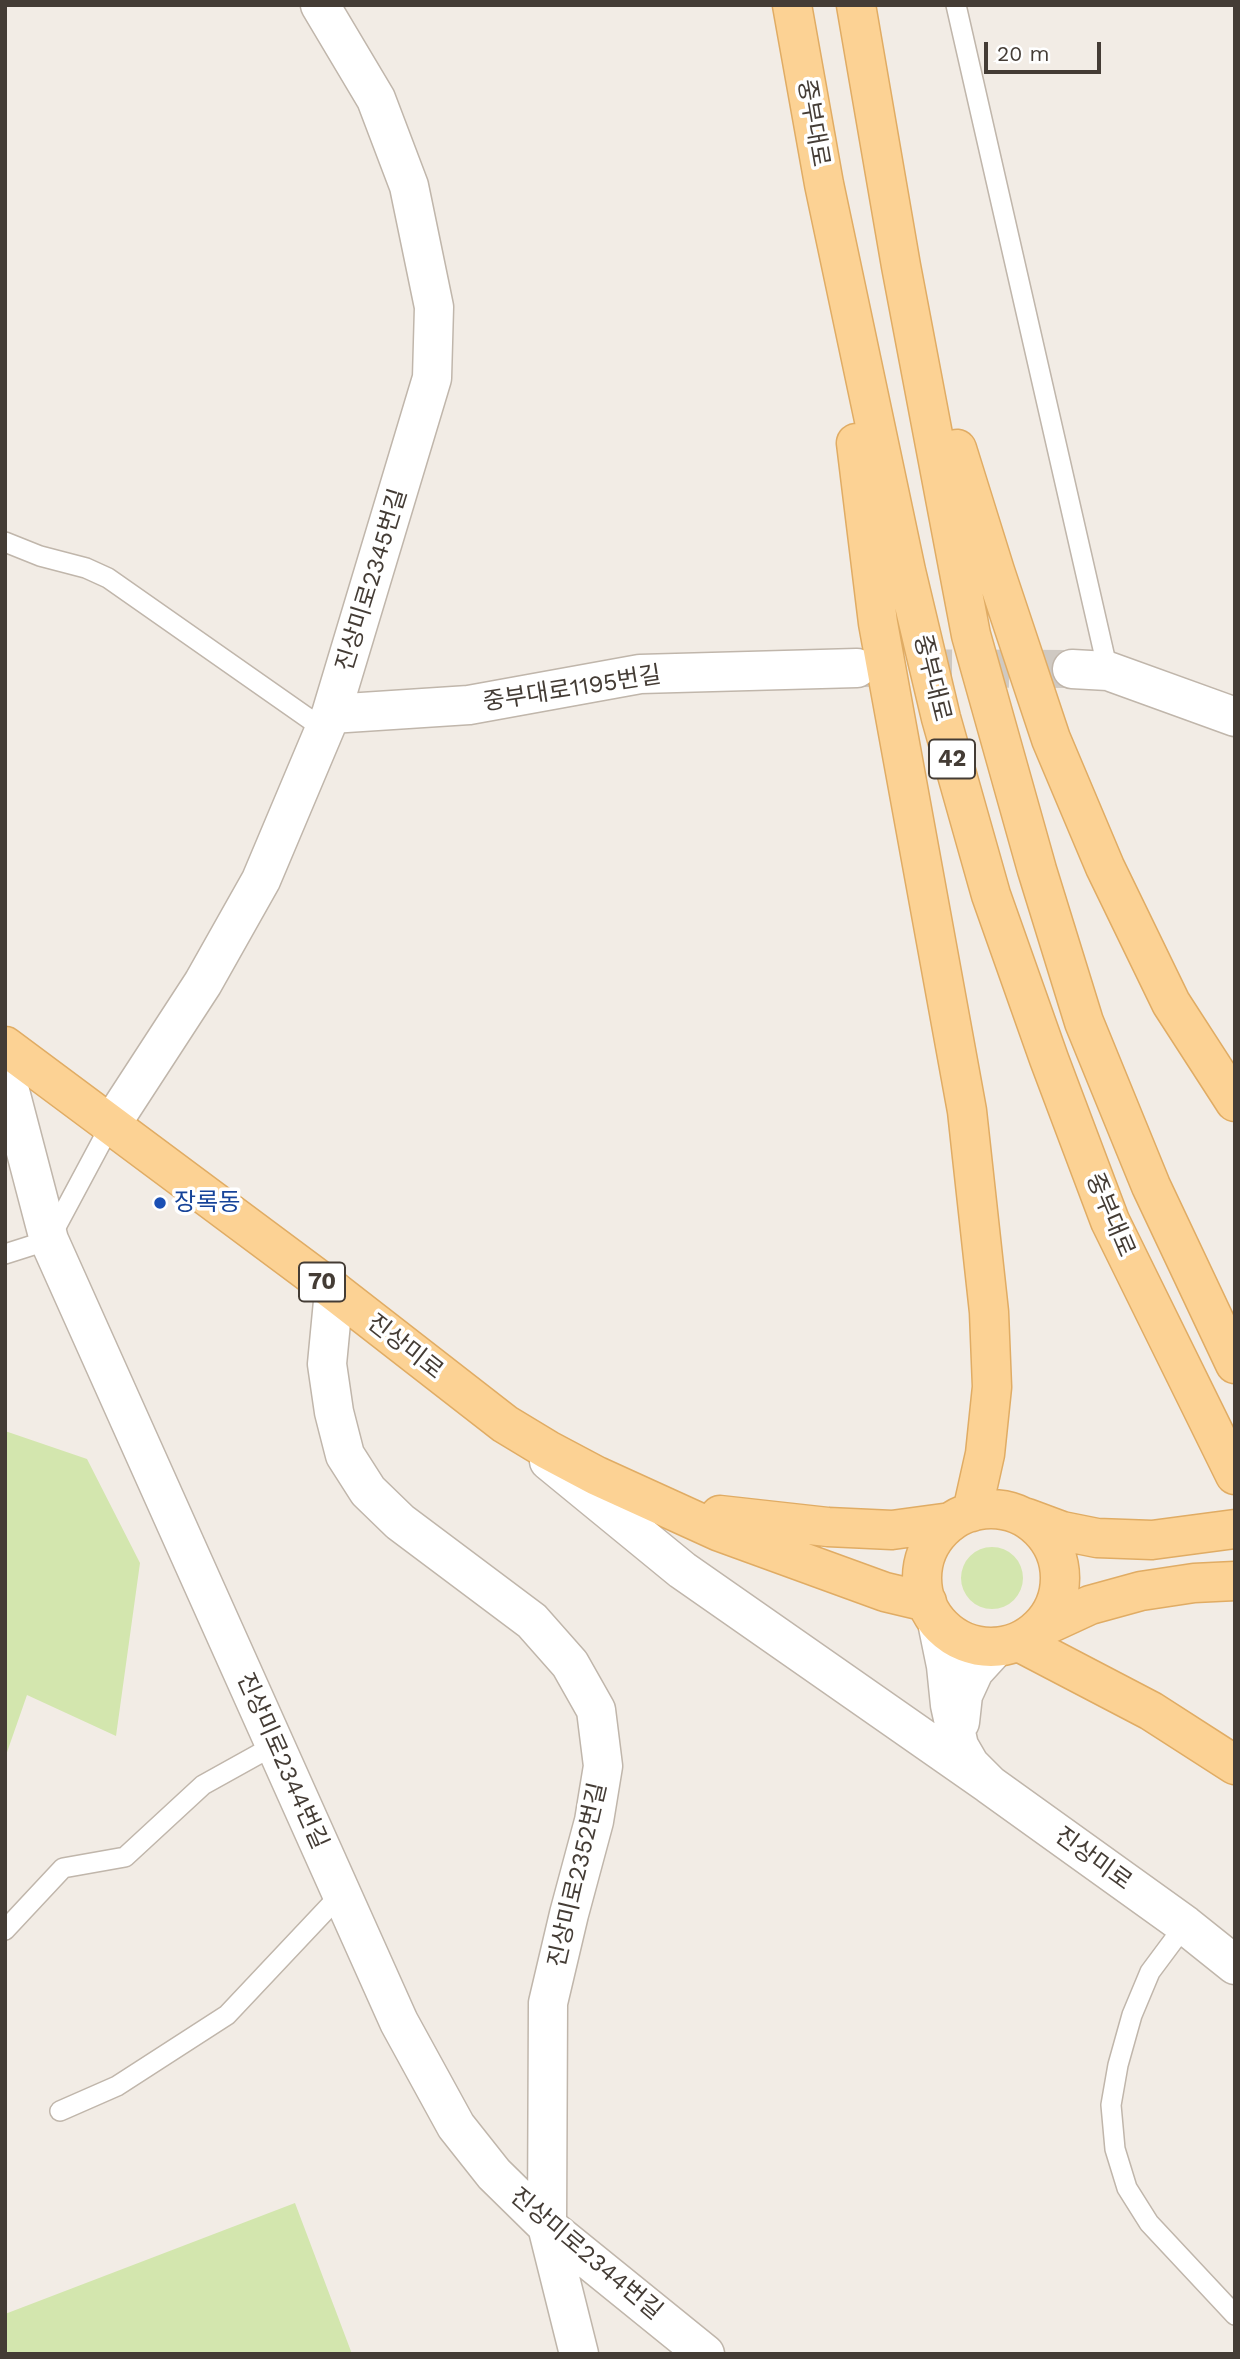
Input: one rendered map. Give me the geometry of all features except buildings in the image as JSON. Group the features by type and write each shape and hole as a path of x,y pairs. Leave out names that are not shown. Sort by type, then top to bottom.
{"main road":[{"name":"중부대로","path":"792,5 824,184 906,571 935,692 990,895 1110,1221 1235,1475"},
{"name":"중부대로","path":"856,5 901,266 971,635 1037,870 1084,1022 1151,1186 1235,1364"},
{"path":"824,184 878,623 967,1111 989,1312 992,1387 985,1454 962,1517 935,1538 925,1558 922,1580 932,1612 954,1637 974,1646 1018,1639 1090,1605 1141,1591 1194,1583 1235,1581"},
{"path":"901,266 995,571 1051,739 1105,867 1171,1003 1235,1102"},
{"name":"진상미로","path":"5,1046 334,1291 505,1424 597,1476 650,1500"},
{"path":"650,1500 718,1515 828,1527 892,1530 995,1509 1017,1514 1062,1531 1097,1538 1152,1540 1235,1529"},
{"path":"650,1500 720,1532 885,1592 932,1612"},
{"path":"1017,1514 1037,1526 1051,1544 1059,1565 1060,1589 1053,1611 1018,1639"},
{"path":"1018,1639 1150,1711 1235,1765"}],"street":[{"name":"진상미로2345번길","path":"110,1126 203,983 261,880 328,722 432,378 434,307 405,174 376,99 320,5"},
{"name":"중부대로1195번길","path":"328,722 470,705 640,674 857,668"},
{"path":"1090,670 1235,717"},
{"name":"진상미로2344번길","path":"5,1072 49,1240 399,2022 456,2126 494,2174 547,2226 705,2354"},
{"name":"진상미로2352번길","path":"334,1291 327,1364 334,1412 345,1455 368,1491 400,1522 533,1621 570,1664 596,1710 603,1766 594,1821 548,2003 547,2226 579,2354"},
{"path":"505,1424 682,1570 990,1785"},
{"path":"932,1612 946,1666 950,1705 959,1745"},
{"path":"959,1745 962,1695 974,1671 1018,1639"},
{"name":"진상미로","path":"959,1745 970,1765 990,1785 1185,1925 1235,1965"}],"lane":[{"path":"956,5 1090,670"},
{"path":"5,542 40,556 86,568 108,578 328,722"},
{"path":"5,1254 49,1240 110,1126"},
{"path":"5,1930 63,1868 125,1857 203,1785 275,1745"},
{"path":"60,2111 117,2086 227,2015 341,1894"},
{"path":"1185,1925 1150,1972 1132,2015 1111,2105 1115,2150 1126,2188 1149,2223 1235,2315"}],"green space":[{"path":"5,1431 87,1459 140,1563 116,1736 27,1695 5,1758"},
{"path":"992,1547 1014,1556 1023,1578 1014,1600 992,1609 970,1600 961,1578 970,1556"},
{"path":"295,2203 352,2354 5,2354 5,2314"}],"tunnel":[{"path":"857,668 1072,669"}],"place":[{"name":"장록동","path":"160,1203"}]}
